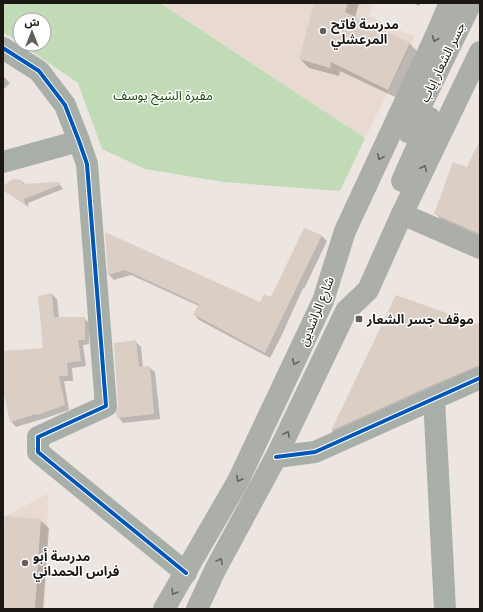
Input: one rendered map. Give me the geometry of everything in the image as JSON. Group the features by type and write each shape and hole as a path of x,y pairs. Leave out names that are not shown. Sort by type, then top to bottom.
{"main road":[{"name":"شارع الراشدين","path":"164,609 238,481 323,301 346,231 450,3"},
{"name":"جسر الشعار إياب","path":"418,126 471,3"},
{"path":"323,301 385,182 480,16"},
{"name":"شارع الراشدين","path":"197,609 215,570 276,457 346,311 368,290 402,214 480,52"},
{"path":"346,311 418,126"},
{"path":"402,214 480,248"}],"street":[{"path":"3,48 39,71 64,104 87,164 106,406 38,437 38,452 186,573"},
{"path":"3,162 79,141"},
{"path":"276,457 315,452 480,378"},
{"path":"434,398 445,609"}],"shaded area":[{"path":"160,3 373,3 369,16 415,37 365,138"},
{"name":"مدرسة أبو فراس الحمداني","path":"48,494 45,609 3,609 3,517"}],"green space":[{"name":"مقبرة الشيخ يوسف","path":"3,3 160,3 365,138 340,191 223,182 145,169 102,149 78,83 33,52 52,52 52,12 12,12 12,38 3,32"}],"building":[{"path":"314,3 348,3 345,12 410,43 388,90 331,62 330,68 299,59"},
{"path":"480,140 480,234 434,214 453,162 467,167"},
{"path":"13,179 22,180 23,184 59,182 60,185 24,199 25,204 3,190 3,186"},
{"path":"304,228 322,235 265,353 193,314 199,304 125,270 108,275 105,232 260,302 264,294 271,297"},
{"path":"52,293 54,317 85,317 85,340 78,340 81,361 67,363 68,376 59,376 65,405 37,415 36,414 10,422 3,389 3,351 43,348 38,296"},
{"path":"396,295 480,325 480,366 428,387 331,431"},
{"path":"136,340 139,367 150,366 154,414 117,418 116,413 118,405 114,343"},
{"name":"مدرسة أبو فراس الحمداني","path":"5,516 41,519 35,609 3,609 3,543"}],"cycle path":[{"path":"3,48 39,71 65,105 87,164 106,406 38,437 38,452 186,573"},
{"path":"276,457 315,452 480,378"}],"place":[{"name":"مدرسة فاتح المرعشلي","path":"323,31"},
{"name":"موقف جسر الشعار","path":"359,319"},
{"name":"مدرسة أبو فراس الحمداني","path":"25,563"}]}
